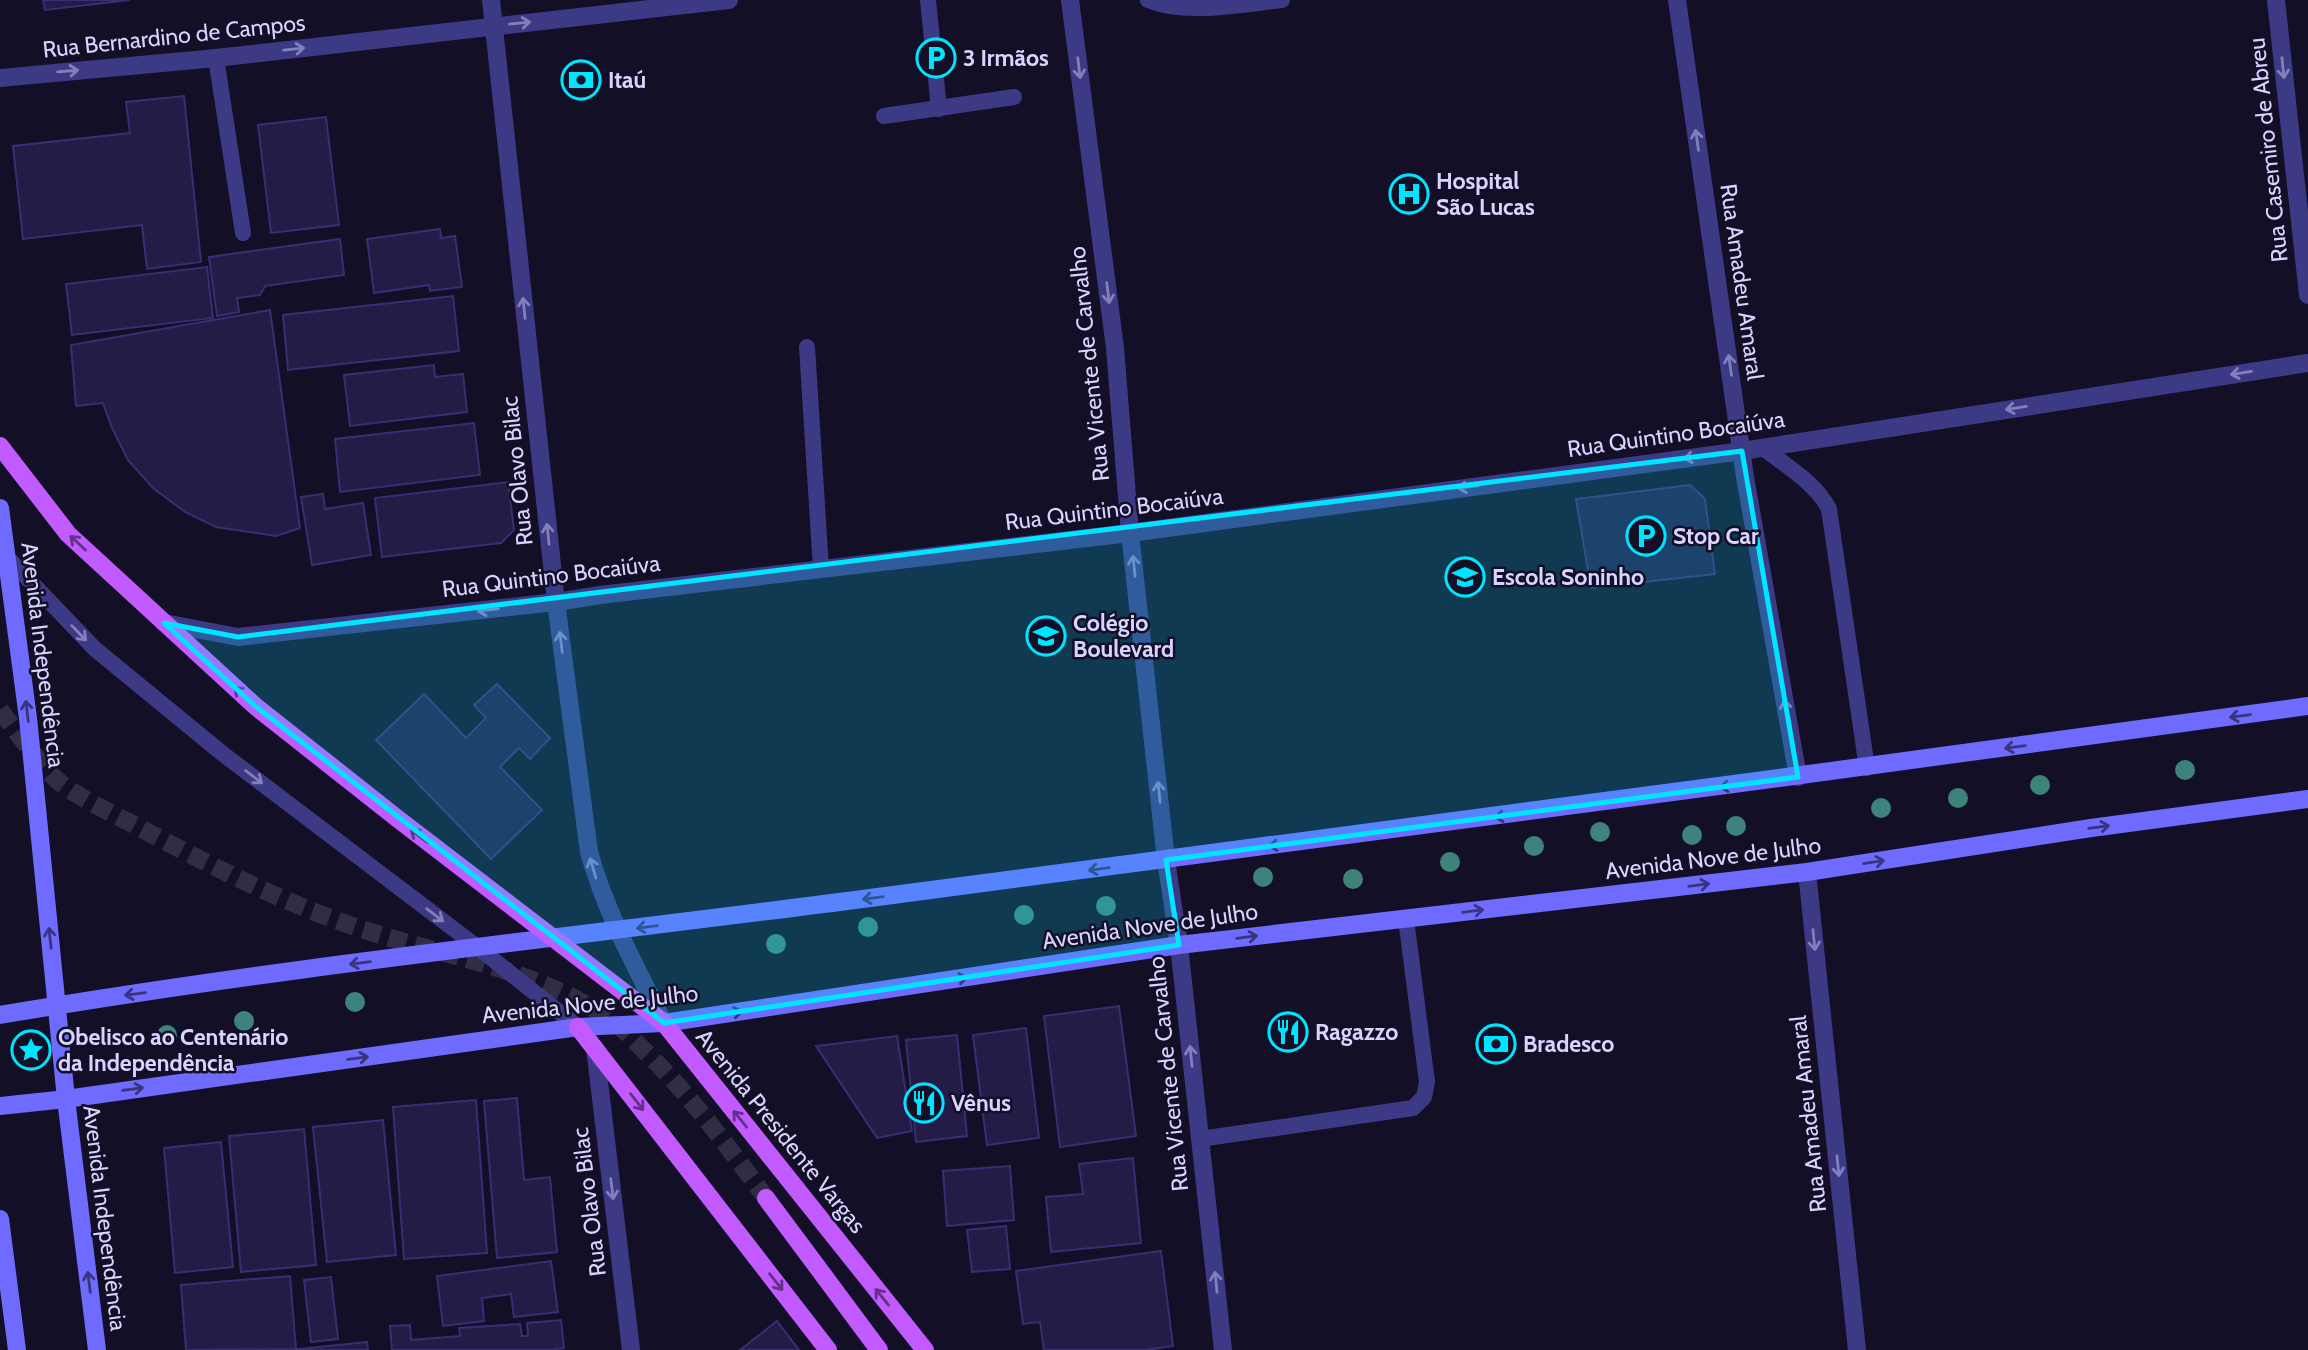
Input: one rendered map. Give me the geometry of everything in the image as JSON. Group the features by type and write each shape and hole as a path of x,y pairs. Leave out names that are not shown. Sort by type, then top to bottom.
{"main road":[{"path":"0,446 68,534 255,706 664,1023"},
{"name":"Avenida Independência","path":"0,508 28,718 66,1099 97,1350"},
{"path":"0,1015 476,946 618,931 1166,860 1867,768 2308,706"},
{"name":"Avenida Nove de Julho","path":"0,1106 578,1027 664,1023 1179,945 1807,872 2091,828 2308,799"},
{"name":"Avenida Presidente Vargas","path":"664,1023 925,1350"},
{"path":"578,1027 828,1350"},
{"path":"766,1198 879,1350"},
{"path":"0,1219 17,1350"}],"street":[{"name":"Rua Olavo Bilac","path":"491,0 556,602 589,852 598,884 618,931"},
{"name":"Rua Bernardino de Campos","path":"0,78 216,58 729,0"},
{"name":"Rua Vicente de Carvalho","path":"1070,0 1115,348 1130,533 1223,1350"},
{"name":"Rua Amadeu Amaral","path":"1676,0 1745,477 1798,777"},
{"name":"Rua Casemiro de Abreu","path":"2276,0 2308,295"},
{"name":"Rua Quintino Bocaiúva","path":"164,623 239,637 1130,533 1742,451 2308,363"},
{"name":"Rua Amadeu Amaral","path":"1807,872 1857,1350"},
{"name":"Avenida Presidente Vargas","path":"618,931 664,1023"},
{"name":"Rua Olavo Bilac","path":"595,1048 631,1350"}],"lane":[{"path":"928,0 939,108"},
{"path":"1148,0 1156,4 1196,8 1282,0"},
{"path":"216,58 243,233"},
{"path":"884,116 1014,97"},
{"path":"807,347 821,569"},
{"path":"1762,447 1822,494 1829,509 1867,768"},
{"path":"4,553 95,649 223,754 578,1027"},
{"path":"1200,1139 1413,1108 1424,1097 1427,1082 1406,919"}],"highlighted area":[{"path":"1742,451 1798,777 1166,860 1179,945 664,1023 255,706 164,623 238,637"}],"building":[{"path":"43,0 130,0 45,10"},
{"path":"184,96 201,262 147,269 142,225 23,239 13,146 130,133 126,102"},
{"path":"326,117 339,225 271,233 258,125"},
{"path":"440,229 441,238 455,236 462,287 430,291 429,285 374,293 367,239"},
{"path":"340,239 344,275 265,286 260,295 237,298 239,312 217,316 209,257"},
{"path":"207,267 213,318 72,335 66,284"},
{"path":"453,296 459,351 288,370 283,315"},
{"path":"270,310 300,528 276,536 216,527 185,512 153,488 128,460 103,403 76,406 71,345"},
{"path":"434,365 435,377 463,374 467,412 350,426 344,375"},
{"path":"474,423 480,475 340,492 335,439"},
{"path":"508,482 514,530 501,543 382,557 375,498"},
{"name":"Stop Car","path":"1690,485 1705,499 1715,574 1591,588 1576,499"},
{"path":"323,494 325,509 363,503 371,555 312,565 301,497"},
{"path":"497,684 550,738 530,759 519,748 500,767 542,810 491,859 376,740 424,694 466,738 486,718 474,705"},
{"path":"1119,1006 1136,1136 1060,1147 1044,1016"},
{"path":"1026,1028 1039,1138 987,1145 973,1035"},
{"path":"957,1035 967,1136 916,1142 906,1040"},
{"path":"897,1036 912,1131 877,1138 816,1046"},
{"path":"517,1098 524,1180 550,1177 557,1252 497,1258 484,1101"},
{"path":"476,1100 487,1253 404,1259 393,1107"},
{"path":"383,1120 396,1255 327,1262 313,1127"},
{"path":"304,1129 316,1265 241,1272 229,1136"},
{"path":"221,1142 233,1267 175,1273 164,1148"},
{"path":"1133,1158 1141,1243 1051,1252 1046,1197 1083,1194 1079,1164"},
{"path":"1010,1166 1014,1220 947,1226 943,1171"},
{"path":"1006,1226 1010,1269 972,1272 967,1230"},
{"path":"1161,1251 1173,1346 1146,1350 1044,1350 1040,1322 1023,1324 1016,1271"},
{"path":"551,1261 558,1312 514,1317 511,1294 482,1298 484,1321 443,1326 437,1276"},
{"path":"290,1276 296,1349 186,1350 181,1285"},
{"path":"331,1277 338,1339 311,1342 304,1280"},
{"path":"561,1320 564,1348 392,1350 390,1326 410,1325 411,1340 460,1336 459,1328 520,1324 522,1336 528,1336 527,1323"},
{"path":"777,1321 799,1350 740,1350"},
{"path":"367,1342 368,1350 290,1350"}],"tunnel":[{"path":"0,710 42,764 66,787 197,858 316,913 526,978 555,989 610,1019 681,1089 766,1198"}],"place":[{"name":"3 Irmãos","path":"936,58"},
{"name":"Itaú","path":"581,80"},
{"name":"Hospital São Lucas","path":"1409,194"},
{"name":"Stop Car","path":"1646,536"},
{"name":"Escola Soninho","path":"1465,577"},
{"name":"Colégio Boulevard","path":"1046,636"},
{"name":"Ragazzo","path":"1288,1032"},
{"name":"Bradesco","path":"1496,1044"},
{"name":"Obelisco ao Centenário da Independência","path":"31,1050"},
{"name":"Vênus","path":"924,1103"}]}
